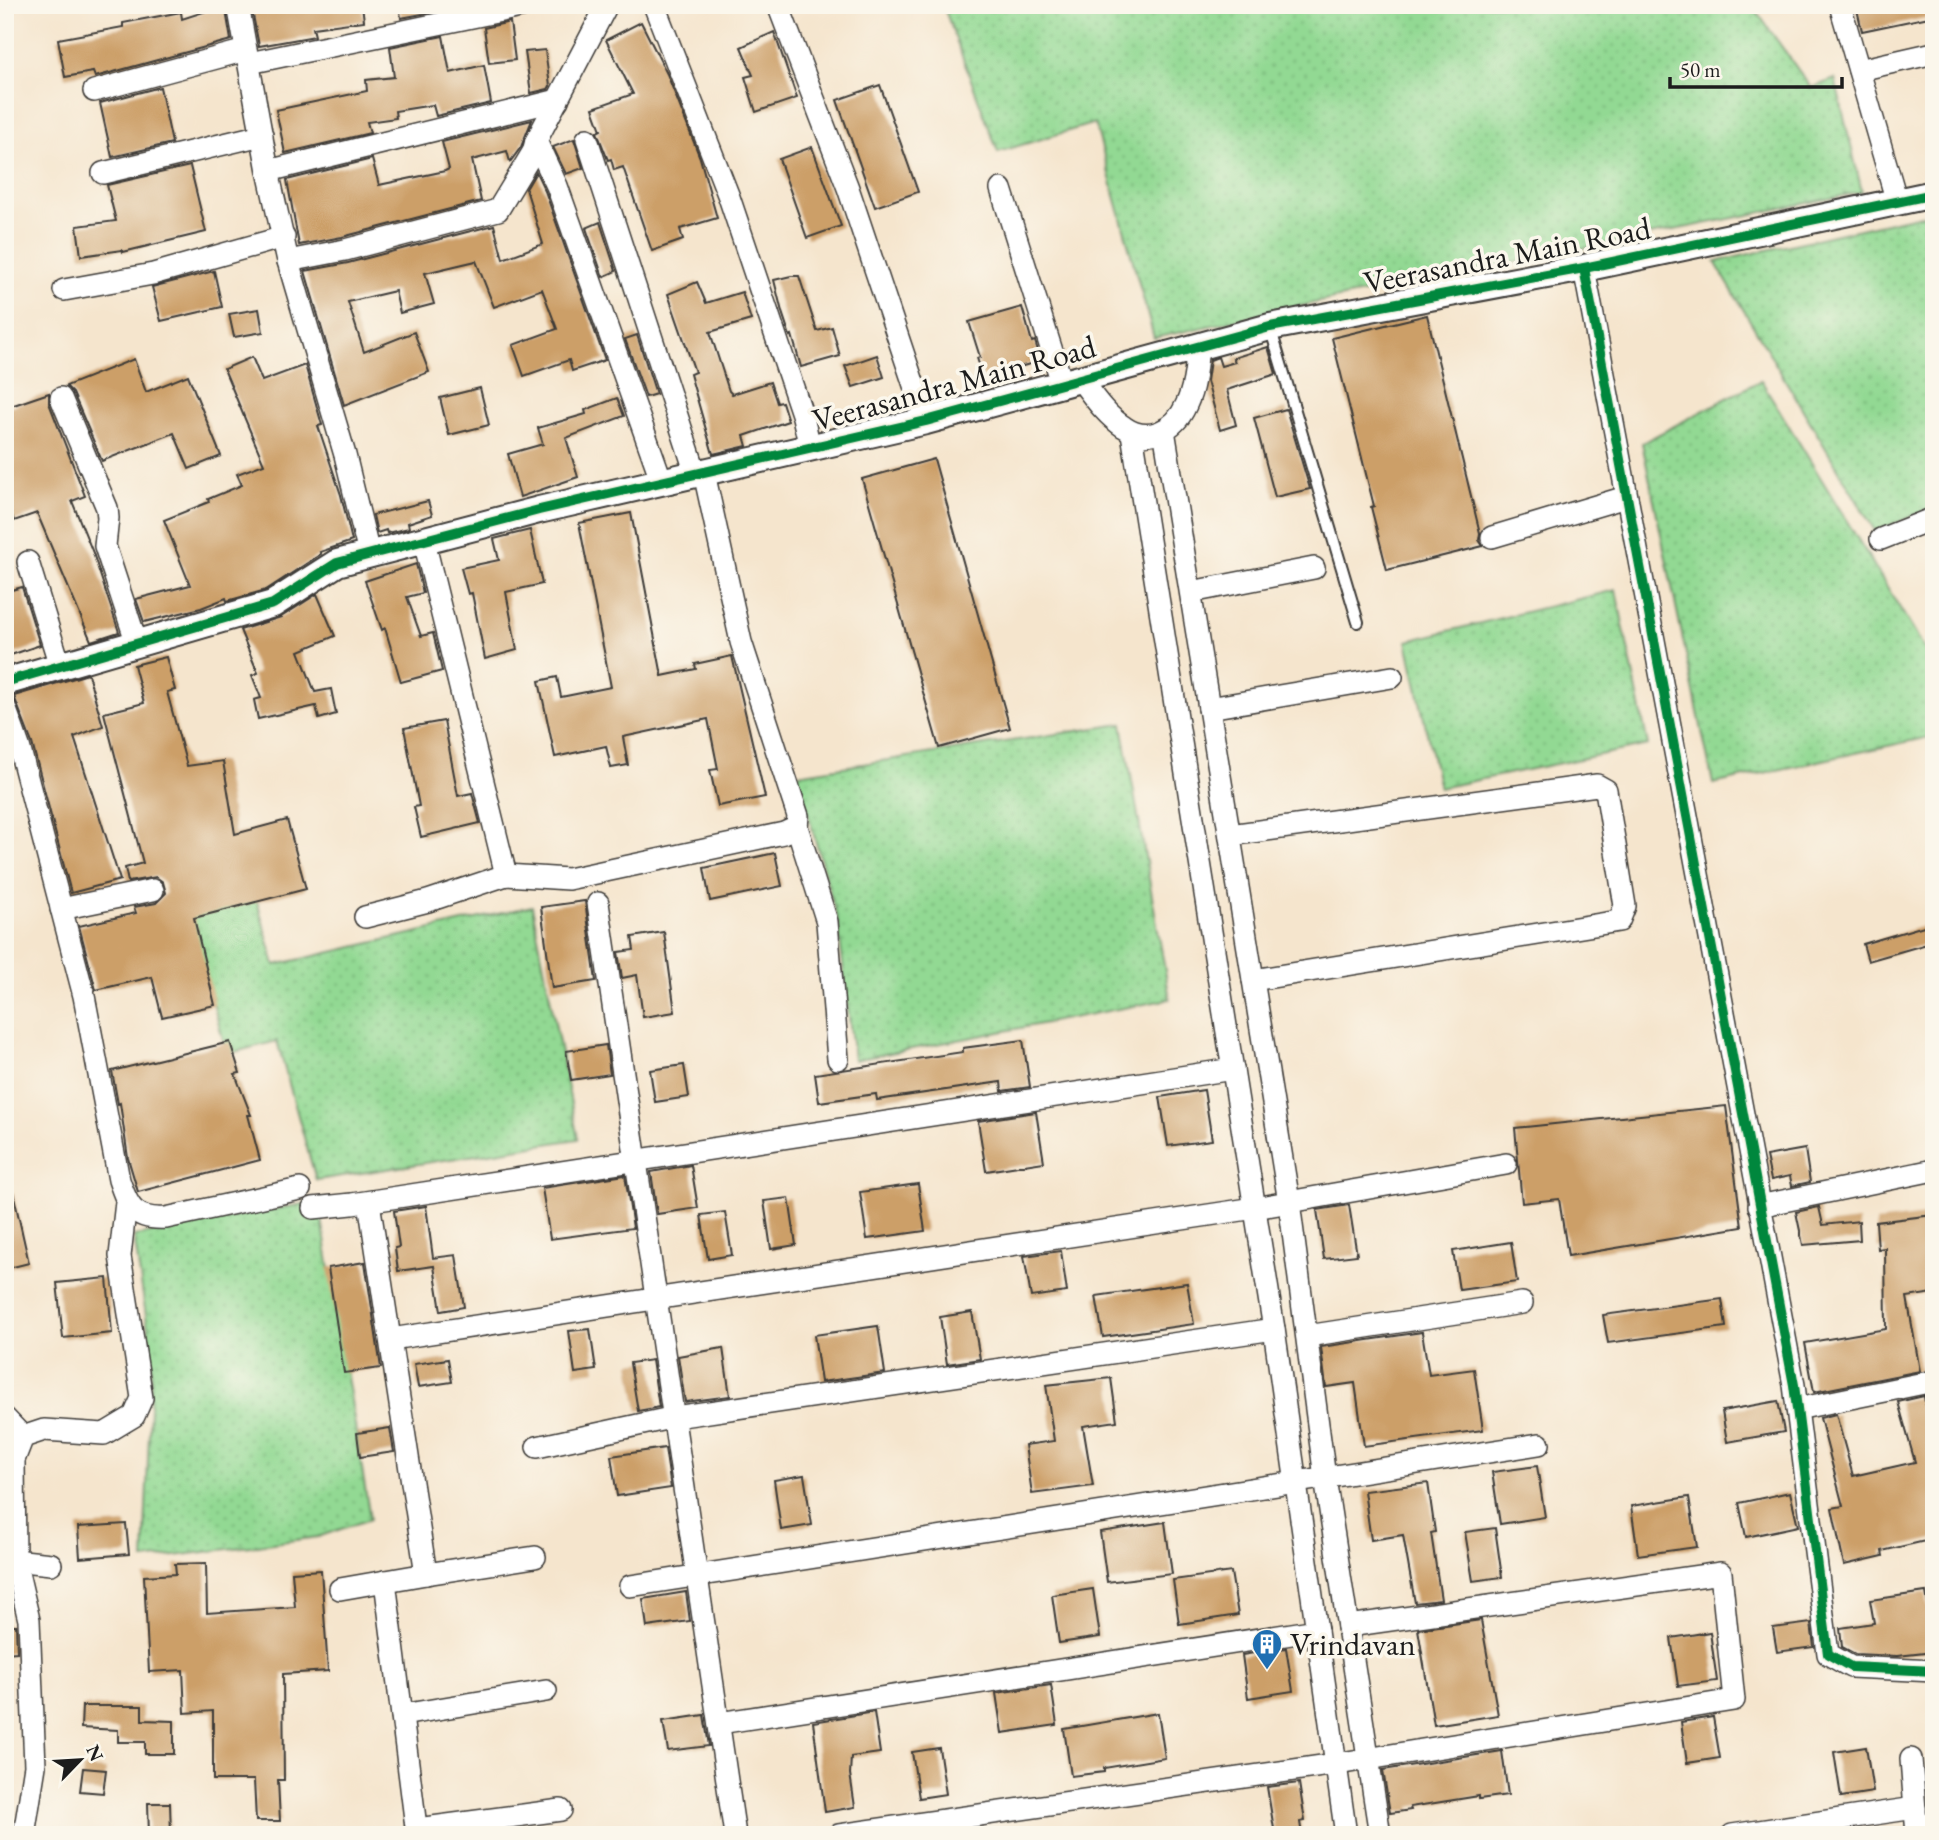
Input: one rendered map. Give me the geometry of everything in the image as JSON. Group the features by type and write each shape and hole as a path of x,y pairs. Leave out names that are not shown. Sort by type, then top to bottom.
{"street":[{"path":"238,5 268,171 288,261 345,455 369,554"},
{"path":"94,90 248,57 530,5"},
{"path":"288,261 345,250 498,210 533,152 536,141 607,5"},
{"path":"653,5 729,197 803,417 810,448"},
{"path":"778,5 849,188 926,421"},
{"path":"1840,5 1897,202"},
{"path":"1860,70 1934,53"},
{"path":"268,171 558,100"},
{"path":"103,173 262,135"},
{"path":"587,139 700,473 741,642 798,816 797,827 827,922 838,1059"},
{"path":"536,141 557,186 662,482"},
{"path":"1001,189 1071,381 1121,426 1144,436 1172,424 1186,406 1194,377 1198,346"},
{"name":"Veerasandra Main Road","path":"5,682 273,604 337,563 539,510 926,421 1270,327 1584,268 1934,194"},
{"path":"64,290 153,274 284,237"},
{"path":"1584,268 1797,1409 1828,1654 1851,1667 1934,1671"},
{"path":"61,398 107,508 104,546 137,644"},
{"path":"1164,429 1289,1202 1325,1478 1380,1835"},
{"path":"1132,433 1274,1329 1346,1835"},
{"path":"1492,537 1626,497"},
{"path":"1881,538 1934,518"},
{"path":"424,541 506,875"},
{"path":"28,562 60,666"},
{"path":"1155,576 1189,582 1314,568"},
{"path":"1209,708 1392,677"},
{"path":"5,707 19,746 84,996 119,1180 126,1202 121,1256 142,1398 134,1416 104,1434 44,1430 23,1437"},
{"path":"1230,835 1597,785 1606,790 1625,906 1619,921 1253,980"},
{"path":"365,917 428,901 506,875 539,875 568,879 784,833 797,827"},
{"path":"61,909 153,890"},
{"path":"597,903 699,1576 735,1835"},
{"path":"313,1208 369,1202 1233,1069"},
{"path":"391,1339 1255,1208 1506,1164"},
{"path":"1759,1206 1934,1170"},
{"path":"126,1202 137,1214 151,1219 166,1218 300,1189"},
{"path":"369,1202 426,1574"},
{"path":"1307,1336 1522,1303"},
{"path":"537,1447 675,1417 1274,1329"},
{"path":"1797,1409 1934,1381"},
{"path":"5,1418 23,1437"},
{"path":"23,1437 14,1460 10,1560 29,1620 35,1766 24,1835"},
{"path":"630,1586 1539,1444"},
{"path":"340,1589 535,1557"},
{"path":"10,1560 51,1564"},
{"path":"839,1835 1336,1764 1734,1700 1721,1573 1348,1626"},
{"path":"385,1581 417,1832 561,1810"},
{"path":"719,1723 1317,1630"},
{"path":"402,1715 546,1691"},
{"path":"1911,1759 1917,1835"},
{"path":"1732,1835 1915,1808"}],"lane":[{"path":"1270,327 1357,622"}],"green space":[{"path":"943,5 1752,5 1811,88 1835,79 1862,192 1154,338 1095,123 998,152"},
{"path":"1934,212 1934,508 1875,531 1715,262"},
{"path":"1761,380 1934,664 1934,736 1713,784 1642,443"},
{"path":"1616,590 1648,745 1439,788 1407,641"},
{"path":"1122,724 1170,999 854,1060 838,922 797,774"},
{"path":"255,894 275,965 532,906 578,1139 316,1180 277,1041 227,1054 188,912"},
{"path":"319,1201 370,1519 318,1537 144,1560 152,1356 134,1236"}],"building":[{"path":"225,5 231,40 95,77 93,72 65,77 58,39 123,27 123,23 181,12 182,19"},
{"path":"251,5 362,5 364,21 313,28 315,36 259,46"},
{"path":"399,5 437,5 438,11 401,18"},
{"path":"1856,5 1934,5 1934,16 1862,31"},
{"path":"510,22 515,60 489,63 484,28"},
{"path":"641,22 667,74 700,158 717,218 680,229 683,240 652,251 623,167 614,170 611,159 608,160 597,132 601,130 593,108 633,94 606,40"},
{"path":"774,32 797,98 756,112 745,77 753,75 741,47"},
{"path":"443,36 450,73 484,65 491,103 436,116 433,105 395,111 396,118 367,122 370,133 285,153 276,110 367,91 366,80 394,77 390,47"},
{"path":"545,50 550,86 548,89 531,93 525,52"},
{"path":"880,85 918,192 875,207 837,100"},
{"path":"160,87 172,143 112,157 100,103"},
{"path":"532,120 521,147 510,162 507,151 472,160 481,201 342,237 299,245 287,180 372,159 379,185 445,171 449,169 442,142"},
{"path":"574,139 583,168 566,174 553,147"},
{"path":"812,147 841,226 807,238 779,159"},
{"path":"190,166 206,232 123,252 81,256 77,226 116,221 107,185"},
{"path":"536,172 605,360 572,371 569,360 524,376 513,345 557,329 542,289 494,307 476,261 425,273 434,304 400,313 395,291 348,302 364,352 414,332 429,372 344,405 305,271 348,263 494,225 503,259 543,244 526,189"},
{"path":"600,222 616,271 603,277 586,228"},
{"path":"214,271 222,307 161,321 152,287"},
{"path":"799,276 817,331 832,327 840,356 801,367 774,280"},
{"path":"697,282 706,303 742,292 751,320 710,332 729,391 732,394 770,382 777,403 782,402 788,421 744,436 747,446 713,454 690,374 695,372 668,294"},
{"path":"1022,307 1032,342 1035,341 1041,361 983,377 969,322"},
{"path":"259,309 263,332 234,337 229,314"},
{"path":"1427,315 1480,533 1479,540 1483,546 1387,570 1371,507 1374,506 1332,338"},
{"path":"637,335 656,394 646,397 625,339"},
{"path":"1268,347 1276,374 1227,390 1236,425 1220,430 1207,381 1210,360 1218,357 1221,366 1235,362 1233,358"},
{"path":"877,355 884,377 853,387 845,366"},
{"path":"252,357 262,381 305,365 322,425 318,426 341,495 352,541 320,552 321,554 266,590 227,601 226,598 201,608 144,622 136,599 190,585 164,520 242,485 237,474 264,464 224,369"},
{"path":"134,359 146,392 188,375 221,456 189,469 174,433 102,461 73,393 66,386"},
{"path":"480,388 489,425 449,435 440,398"},
{"path":"49,393 49,403 85,496 72,501 93,553 119,632 91,641 37,513 14,521 5,495 5,408"},
{"path":"617,398 624,416 566,438 578,477 520,497 508,454 543,444 538,428 586,414 585,410"},
{"path":"1286,409 1310,489 1275,497 1254,418"},
{"path":"934,459 1010,728 939,748 862,479"},
{"path":"428,501 432,515 408,523 409,528 377,533 373,515"},
{"path":"631,513 662,676 696,669 695,664 732,656 765,797 718,806 710,770 718,769 708,719 623,737 628,765 611,768 606,746 555,757 539,681 557,677 561,697 611,687 579,523"},
{"path":"530,530 542,584 506,592 517,650 485,659 472,593 468,594 461,568 499,560 494,539"},
{"path":"416,564 423,593 407,597 421,636 433,633 442,671 401,682 385,628 382,630 365,581"},
{"path":"22,587 40,645 5,657 5,592"},
{"path":"317,594 335,636 299,651 315,692 331,689 336,714 319,719 316,706 258,719 254,700 261,698 252,675 258,673 240,630 281,617"},
{"path":"166,657 175,690 167,692 187,766 223,761 235,834 287,820 306,889 194,918 215,1005 162,1017 152,977 96,990 79,926 136,913 134,907 156,903 166,893 163,882 156,877 128,882 125,868 143,863 104,713 144,703 134,665"},
{"path":"88,674 103,726 74,737 120,880 71,893 32,743 14,696"},
{"path":"444,721 458,796 472,793 480,823 421,837 414,807 419,806 404,728"},
{"path":"775,853 782,886 710,901 704,868"},
{"path":"585,901 596,981 552,988 541,907"},
{"path":"1934,923 1934,942 1868,961 1863,944"},
{"path":"664,932 675,1012 643,1017 637,975 622,978 618,952 634,950 632,937"},
{"path":"1023,1040 1030,1087 1002,1091 1001,1082 877,1100 876,1094 819,1102 815,1074 963,1052 963,1048"},
{"path":"230,1042 240,1073 235,1074 251,1115 248,1115 260,1160 138,1192 128,1158 112,1071"},
{"path":"606,1045 610,1074 571,1080 566,1051"},
{"path":"684,1065 689,1097 655,1102 650,1070"},
{"path":"1204,1090 1212,1140 1168,1146 1160,1097"},
{"path":"1726,1106 1742,1227 1568,1256 1559,1199 1522,1203 1515,1128"},
{"path":"1036,1112 1044,1162 986,1171 978,1121"},
{"path":"1805,1149 1810,1182 1792,1186 1790,1176 1771,1180 1766,1156"},
{"path":"691,1165 698,1208 657,1214 651,1172"},
{"path":"625,1175 633,1228 550,1239 542,1188"},
{"path":"918,1184 925,1231 867,1239 860,1192"},
{"path":"5,1192 13,1192 29,1263 5,1269"},
{"path":"789,1198 796,1245 771,1249 764,1201"},
{"path":"1349,1205 1357,1255 1324,1259 1317,1210"},
{"path":"426,1206 433,1258 456,1255 464,1307 441,1311 434,1266 398,1271 395,1248 399,1247 394,1211"},
{"path":"1819,1207 1823,1225 1859,1221 1860,1240 1803,1245 1796,1212"},
{"path":"725,1212 732,1255 708,1259 701,1215"},
{"path":"1934,1215 1934,1293 1907,1297 1920,1371 1814,1392 1805,1343 1886,1329 1885,1248 1878,1249 1876,1222"},
{"path":"1511,1242 1517,1282 1459,1290 1453,1251"},
{"path":"1061,1251 1067,1292 1031,1297 1024,1256"},
{"path":"365,1262 381,1368 344,1373 328,1268"},
{"path":"107,1278 112,1333 63,1338 57,1283"},
{"path":"1187,1283 1194,1324 1103,1337 1096,1296"},
{"path":"1722,1299 1726,1327 1608,1343 1603,1315"},
{"path":"972,1312 980,1359 947,1364 940,1317"},
{"path":"878,1326 885,1373 821,1382 814,1335"},
{"path":"590,1329 596,1370 575,1373 569,1331"},
{"path":"1422,1332 1429,1375 1474,1369 1483,1430 1364,1446 1355,1383 1326,1387 1321,1347"},
{"path":"723,1348 730,1396 685,1402 678,1356"},
{"path":"448,1359 452,1382 418,1387 414,1364"},
{"path":"652,1360 659,1407 638,1411 630,1363"},
{"path":"1111,1378 1117,1421 1083,1426 1093,1486 1032,1494 1025,1445 1054,1441 1046,1385"},
{"path":"1924,1396 1926,1408 1934,1406 1934,1539 1882,1551 1883,1556 1844,1565 1832,1508 1843,1506 1820,1418 1836,1414 1853,1476 1915,1462 1898,1402"},
{"path":"1778,1401 1784,1432 1727,1442 1722,1411"},
{"path":"390,1428 394,1452 360,1457 357,1433"},
{"path":"665,1448 671,1488 617,1496 611,1456"},
{"path":"1537,1466 1545,1517 1500,1524 1492,1472"},
{"path":"804,1475 812,1525 781,1530 774,1480"},
{"path":"1428,1483 1435,1532 1431,1533 1441,1600 1415,1603 1403,1535 1371,1540 1364,1491"},
{"path":"1790,1492 1798,1526 1746,1537 1739,1503"},
{"path":"1689,1497 1697,1547 1638,1555 1631,1506"},
{"path":"1165,1522 1172,1574 1107,1582 1100,1532"},
{"path":"126,1524 129,1554 80,1558 78,1527"},
{"path":"1495,1528 1502,1577 1473,1581 1465,1532"},
{"path":"206,1563 207,1613 295,1607 292,1572 321,1570 328,1671 283,1674 284,1780 278,1780 280,1821 256,1821 254,1780 213,1780 213,1711 185,1713 183,1670 149,1672 144,1576 176,1574 175,1564"},
{"path":"1231,1572 1238,1615 1179,1624 1173,1580"},
{"path":"1093,1589 1100,1637 1059,1643 1052,1595"},
{"path":"686,1592 690,1621 647,1627 643,1599"},
{"path":"1926,1592 1930,1616 1934,1616 1934,1652 1897,1656 1855,1654 1842,1647 1840,1628 1874,1623 1870,1600"},
{"path":"1481,1620 1498,1715 1434,1725 1418,1629"},
{"path":"1811,1623 1814,1647 1777,1652 1773,1628"},
{"path":"5,1625 16,1625 17,1652 5,1653"},
{"path":"1710,1632 1717,1681 1678,1686 1671,1638"},
{"name":"Vrindavan","path":"1286,1648 1293,1691 1248,1698 1242,1655"},
{"path":"1051,1685 1057,1725 1002,1733 996,1693"},
{"path":"82,1706 142,1706 142,1720 174,1721 174,1754 145,1754 145,1742 118,1742 118,1730 81,1728"},
{"path":"874,1712 880,1753 851,1757 850,1774 855,1807 825,1812 813,1722"},
{"path":"1158,1713 1165,1758 1104,1768 1104,1772 1071,1776 1064,1729"},
{"path":"704,1715 709,1746 668,1751 663,1721"},
{"path":"1713,1717 1720,1758 1687,1763 1681,1722"},
{"path":"1866,1747 1873,1792 1841,1797 1834,1752"},
{"path":"939,1748 946,1794 919,1798 912,1752"},
{"path":"1502,1751 1508,1795 1479,1799 1479,1796 1410,1807 1411,1810 1390,1813 1383,1770"},
{"path":"83,1768 106,1770 103,1793 80,1791"},
{"path":"1299,1783 1305,1821 1300,1822 1302,1835 1275,1835 1267,1787"},
{"path":"148,1803 170,1803 171,1835 149,1835"}],"cycle path":[{"path":"5,682 273,604 337,563 539,510 926,421 1270,327 1584,268 1934,194"},
{"path":"1584,268 1794,1385 1828,1654 1851,1667 1934,1671"}],"place":[{"name":"Vrindavan","path":"1267,1671"}]}
